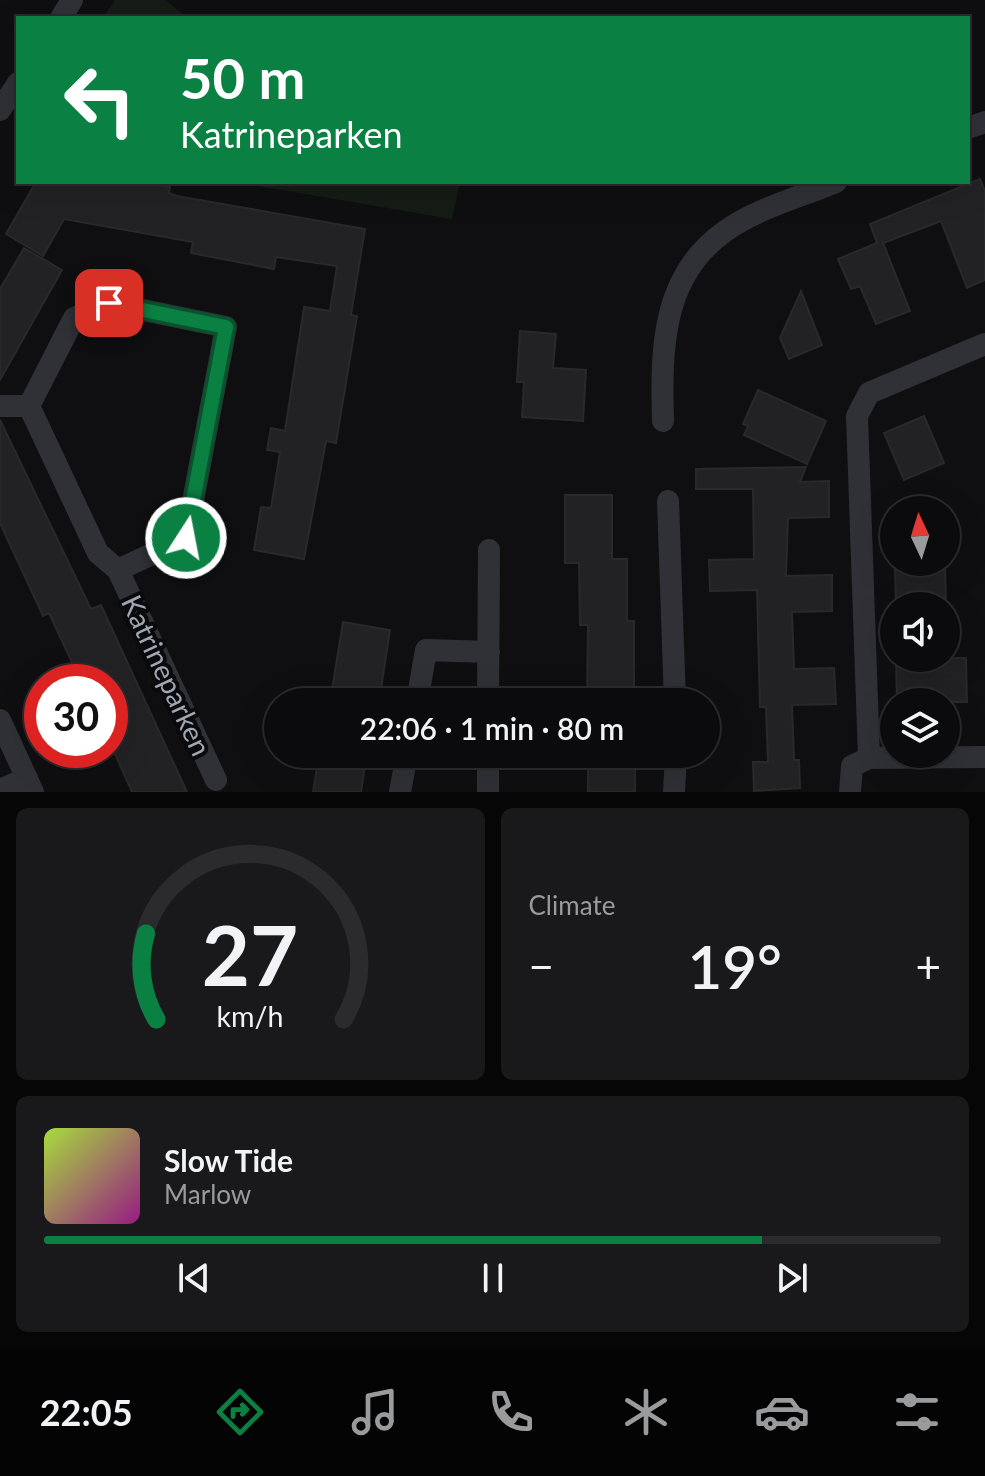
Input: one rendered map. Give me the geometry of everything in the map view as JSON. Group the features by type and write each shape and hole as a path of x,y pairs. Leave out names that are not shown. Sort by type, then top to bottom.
{"street":[{"path":"0,110 16,86"},
{"path":"663,421 661,360 665,328 674,295 692,261 725,231 831,184"},
{"name":"Katrineparken","path":"118,570 186,538 226,327 109,303 74,318 29,406 98,553 118,570 216,780"},
{"path":"869,758 857,416 860,405 869,393 985,344"},
{"path":"0,406 29,406"},
{"path":"668,501 675,688"},
{"path":"488,688 489,550"},
{"path":"419,688 426,650 489,652"},
{"path":"0,720 30,785 0,790"},
{"path":"850,792 852,766 869,758 985,757"},
{"path":"400,792 404,768"},
{"path":"488,768 488,792"},
{"path":"674,792 675,768"}],"shaded area":[{"path":"115,0 166,0 185,16 104,16"},
{"path":"247,184 460,184 452,219"}],"building":[{"path":"980,179 985,191 985,280 967,288 941,221 883,243 910,311 876,324 860,286 851,289 838,259 877,243 870,224"},
{"path":"35,184 151,184 170,187 169,193 177,196 365,229 351,315 357,316 336,443 326,441 304,559 254,550 261,507 271,508 280,452 267,450 271,428 285,431 304,307 330,311 337,266 276,257 274,269 191,253 193,242 64,219 43,256 6,234"},
{"path":"24,248 62,270 0,380 0,289"},
{"path":"801,291 822,345 789,359 780,338"},
{"path":"520,331 556,334 553,368 586,370 583,421 522,417 524,382 517,382"},
{"path":"758,390 826,421 807,464 744,435 748,426 743,424"},
{"path":"924,416 944,463 904,480 884,433"},
{"path":"0,420 91,609 101,605 187,792 132,792 121,768 128,768 128,664 73,664 49,613 43,616 0,523"},
{"path":"806,467 800,482 829,481 829,517 788,518 786,576 832,575 832,611 792,612 794,669 834,668 836,704 792,705 794,760 799,760 800,788 754,791 753,762 768,762 766,707 760,707 757,590 710,591 709,560 754,559 753,489 696,489 696,469"},
{"path":"565,495 612,495 612,559 627,559 627,621 634,621 634,687 587,688 588,625 580,625 579,563 565,563"},
{"path":"895,576 945,576 946,592 896,592"},
{"path":"343,622 390,630 381,688 332,688"},
{"path":"960,658 966,658 967,702 960,702 960,688 897,688 896,672 960,672"},
{"path":"317,768 365,768 361,792 313,792"},
{"path":"588,768 635,768 635,792 588,792"}],"route":[{"path":"109,303 226,327 186,538"}]}
